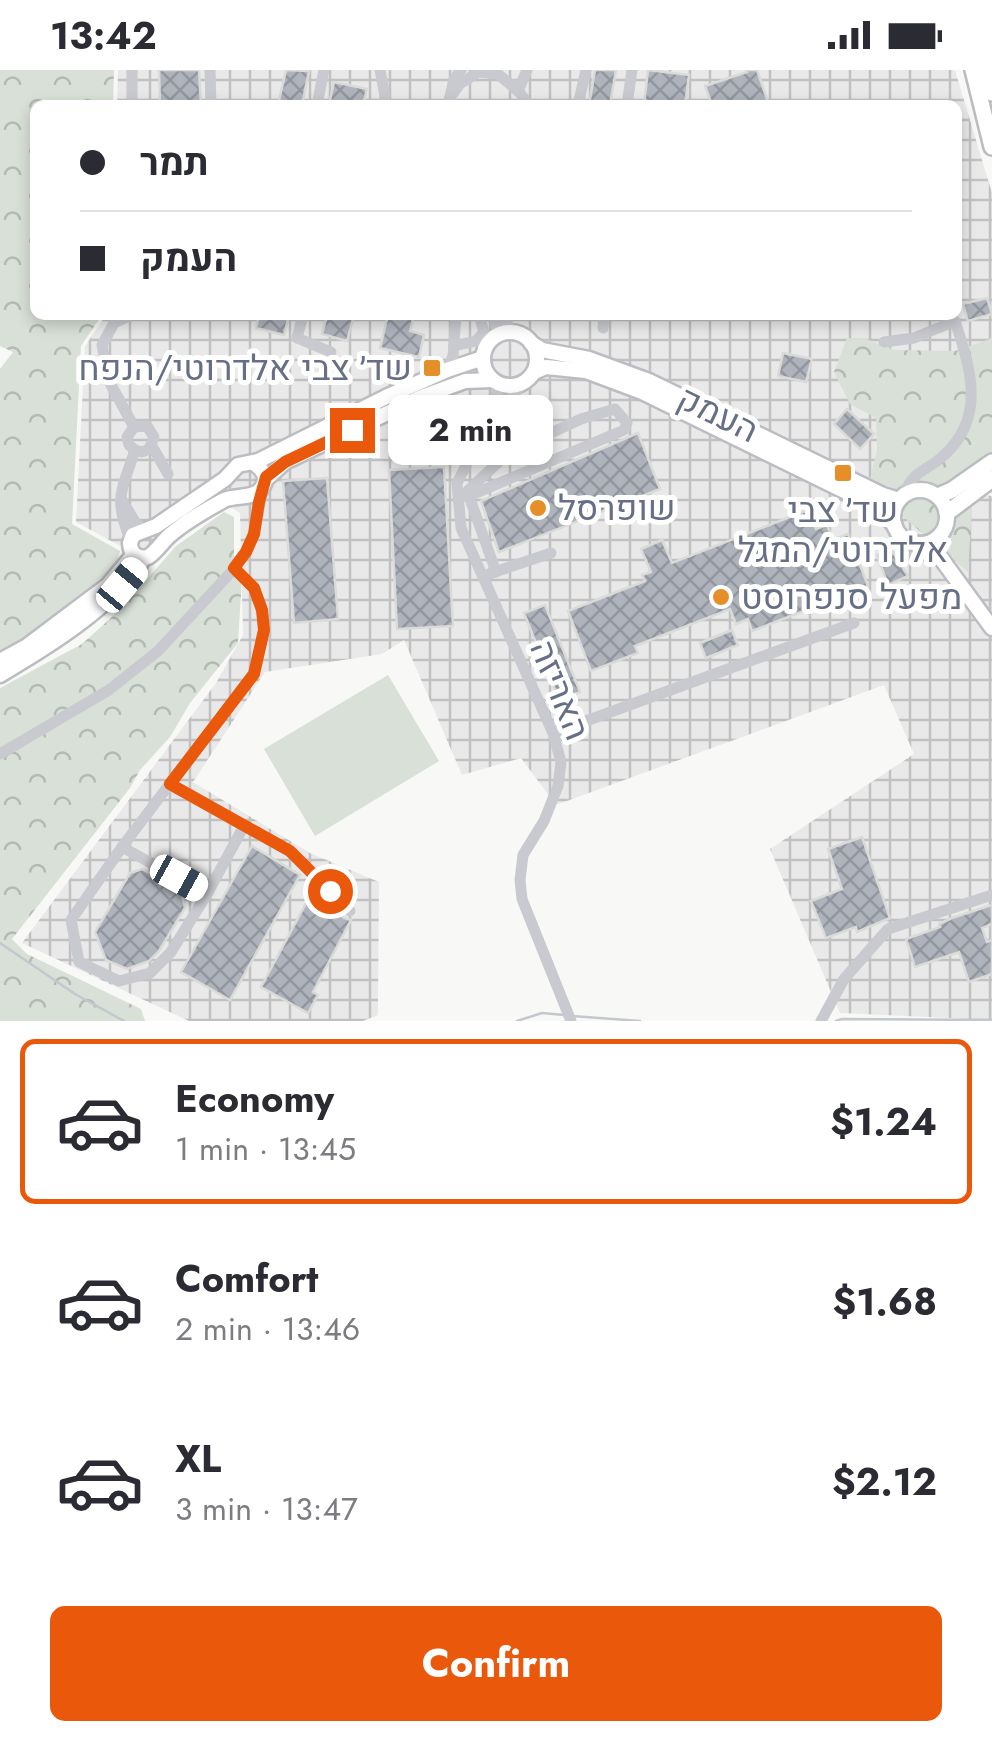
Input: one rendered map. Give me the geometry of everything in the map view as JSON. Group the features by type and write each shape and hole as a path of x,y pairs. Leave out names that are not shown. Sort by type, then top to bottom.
{"highway":[{"path":"973,70 992,147"},
{"path":"986,70 992,93"},
{"path":"930,493 952,490 992,462"},
{"path":"947,512 992,479"}],"main road":[{"path":"136,550 152,555 175,531 206,510 228,498 256,493 285,462 419,398 466,381 495,382 509,387 522,384 534,372 537,359 532,343 520,334 505,334 488,344 483,358 485,370 495,382"},
{"name":"העמק","path":"532,343 542,350 589,359 649,380 883,496 901,498"},
{"path":"254,463 329,424 447,370 483,358"},
{"name":"העמק","path":"534,372 546,367 586,371 642,392 877,507 895,526"},
{"path":"0,675 61,639 122,585 136,550 136,532 156,526 248,462 262,469 264,482"},
{"path":"918,544 940,536 946,527 947,512 944,504 930,493 910,491 894,512 895,526 902,537 940,558 992,628"},
{"path":"940,536 964,591"},
{"path":"0,661 28,646 108,585 136,550"}],"street":[{"path":"132,70 132,100"},
{"path":"210,70 210,100"},
{"path":"318,100 324,70"},
{"path":"380,70 384,100"},
{"path":"504,70 525,100"},
{"path":"518,90 528,70"},
{"path":"579,100 586,70"},
{"path":"627,100 632,70"},
{"path":"450,100 460,84 478,72 498,74 518,90"},
{"path":"450,100 455,73"},
{"path":"120,320 114,323 102,345 109,381 134,426"},
{"path":"301,320 297,338 331,352"},
{"path":"447,370 453,356 456,320"},
{"path":"454,346 476,341 484,332 480,320"},
{"path":"500,320 505,334"},
{"path":"884,342 914,338 955,320 972,392 970,412 954,445 911,478 901,498"},
{"name":"האריזה","path":"495,382 496,401 457,483 464,498 461,528 553,733 561,762 558,786 544,821 523,855 520,880 522,899 571,1021"},
{"name":"האריזה","path":"480,438 522,384"},
{"path":"614,409 627,423 624,430 464,498 508,453 581,419 614,409"},
{"path":"134,426 150,429 154,437 152,446 168,474"},
{"path":"134,426 127,437 129,445 142,452 152,446"},
{"path":"135,450 120,496 120,509 136,550"},
{"path":"921,471 915,480 930,493"},
{"path":"0,754 102,695 158,651 246,552 254,534 264,482"},
{"path":"244,495 253,511 254,534"},
{"path":"120,496 137,525 145,530"},
{"path":"464,498 496,572"},
{"path":"481,577 551,554"},
{"path":"234,568 254,588 262,610 264,630 254,674 122,846 71,920 79,962 120,980 150,973 170,952 244,826"},
{"path":"553,733 854,623"},
{"path":"170,784 290,851 350,911"},
{"path":"122,846 207,894"},
{"path":"821,1021 844,980 888,929 992,896"}],"shaded area":[{"path":"118,70 955,70 992,193 992,443 979,494 992,496 992,1020 840,1013 770,849 914,754 884,685 556,805 521,758 462,775 404,640 382,654 265,672 193,782 310,853 379,882 378,1015 363,1021 189,1021 22,943 216,683 243,635 240,513 227,505 133,553 76,522 85,346 103,320 962,320 962,100 117,100"}],"green space":[{"path":"0,70 114,70 113,100 30,100 30,320 99,320 81,346 72,524 120,551 115,567 17,644 0,651 0,369 13,352 0,346"},
{"path":"992,333 992,493 973,491 968,572 868,487 877,450 876,418 850,404 834,372 847,338 864,338 894,350 955,351 990,339"},
{"path":"224,512 234,517 234,555 242,577 238,643 12,939 27,954 141,1009 145,1021 0,1021 0,688 82,644 123,607 176,546"},
{"path":"388,675 439,761 315,836 264,749"}],"building":[{"path":"159,70 199,70 201,100 160,100"},
{"path":"286,70 309,71 303,100 279,100"},
{"path":"595,70 616,70 611,100 590,100"},
{"path":"648,70 689,75 686,100 645,100"},
{"path":"757,70 767,100 710,100 705,86"},
{"path":"334,82 367,89 364,100 330,100"},
{"path":"987,298 992,314 968,321 963,304"},
{"path":"258,320 288,320 284,335 256,328"},
{"path":"326,320 353,320 347,341 322,334"},
{"path":"387,320 413,320 410,331 424,335 419,357 380,348"},
{"path":"783,353 812,359 806,382 778,376"},
{"path":"847,409 874,434 860,449 834,424"},
{"path":"638,433 660,489 499,552 481,501"},
{"path":"444,467 453,626 397,629 389,470"},
{"path":"327,478 338,619 294,623 283,481"},
{"name":"מפעל סנפרוסט","path":"808,510 816,529 827,525 833,540 848,534 868,586 752,631 748,619 736,624 730,609 635,646 638,653 591,671 568,611 645,581 642,575 651,572 641,549 662,540 672,563"},
{"path":"891,549 908,576 888,585 877,555"},
{"path":"545,605 580,692 559,700 524,613"},
{"path":"732,630 738,645 706,658 700,643"},
{"path":"862,837 890,918 857,932 856,927 826,938 811,901 842,889 828,849"},
{"path":"252,846 300,875 230,1000 181,972"},
{"path":"142,869 181,890 185,908 159,951 149,961 127,969 106,960 95,932 130,873"},
{"path":"310,896 351,920 313,992 318,995 308,1013 261,987"},
{"path":"992,905 992,924 982,928 987,942 992,940 992,974 969,982 959,952 915,967 906,939"}],"waterway":[{"path":"0,943 75,994 124,1021"},
{"path":"517,1021 542,1013 564,1015"},
{"path":"572,1016 640,1021"},
{"path":"836,1021 992,1020"}],"place":[{"name":"שד׳ צבי אלדרוטי/הנפח","path":"432,368"},
{"name":"שד׳ צבי אלדרוטי/המגל","path":"843,473"},
{"name":"שופרסל","path":"538,508"},
{"name":"מפעל סנפרוסט","path":"721,597"}],"route":[{"path":"330,891 290,851 170,784 254,674 264,630 262,610 254,588 234,568 254,534 265,480 285,462 352,430"}]}
